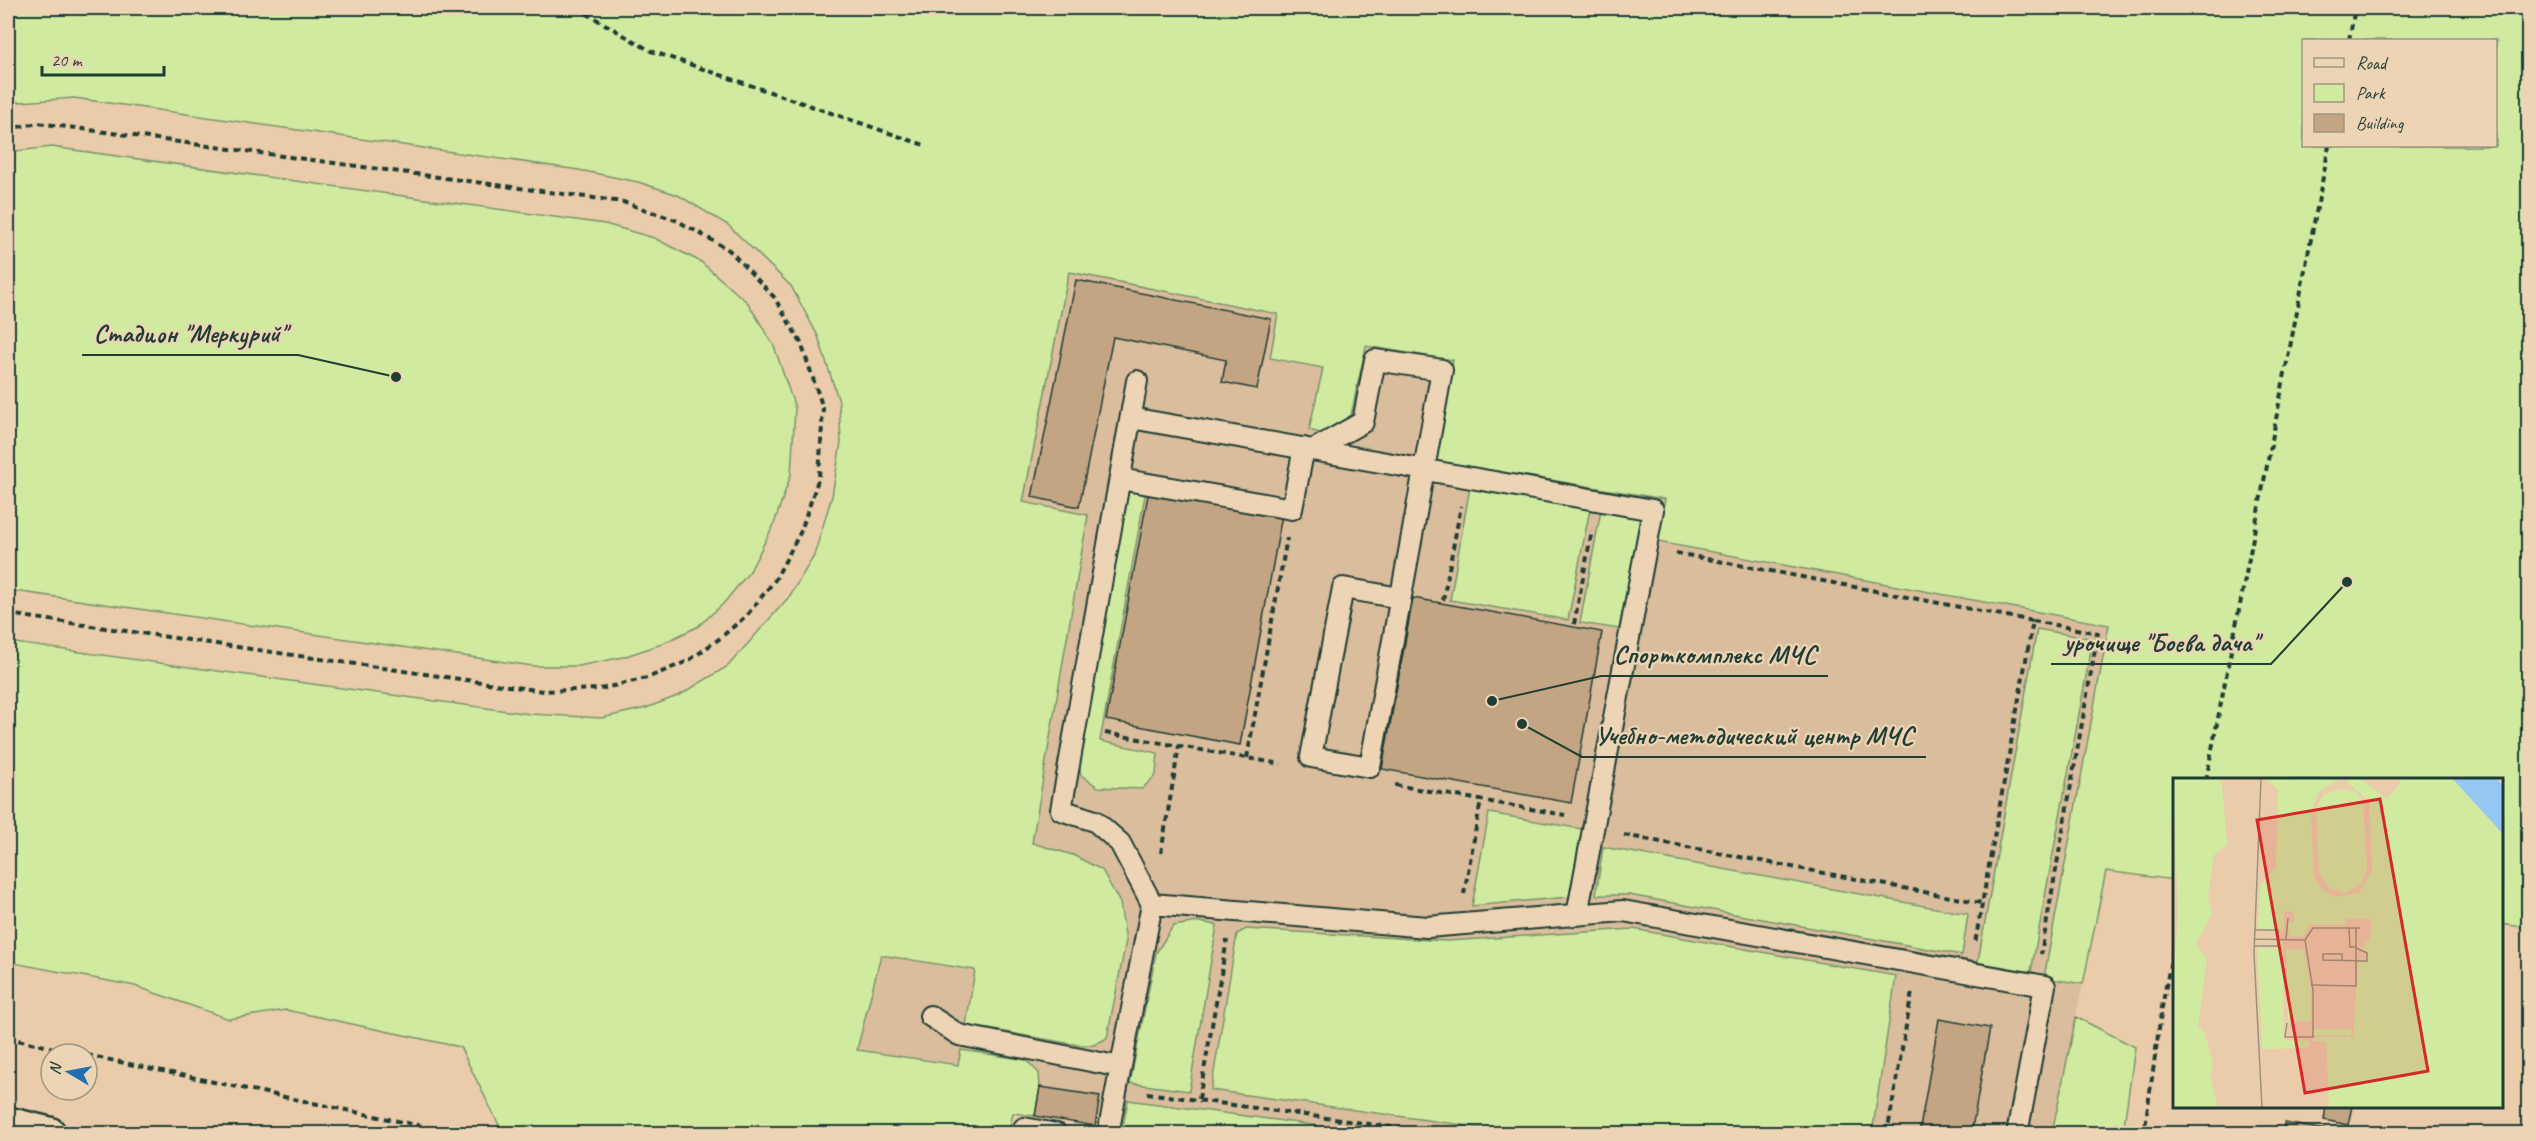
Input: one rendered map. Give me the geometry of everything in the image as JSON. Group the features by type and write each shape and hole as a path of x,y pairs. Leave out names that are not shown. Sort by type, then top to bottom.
{"street":[{"path":"8,1124 50,1134"}],"lane":[{"path":"1120,479 1292,509 1309,449 1364,422 1375,360 1442,370 1370,767 1311,757 1343,588 1400,598"},
{"path":"1108,1134 1152,904 1120,843 1095,821 1061,810 1137,381"},
{"path":"1131,418 1653,510 1576,915"},
{"path":"1152,904 1428,927 1623,911 2045,986 2017,1134"},
{"path":"930,1016 959,1035 1121,1067"},
{"path":"1023,1134 1024,1128 1057,1134"}],"path":[{"path":"577,8 651,51 927,146"},
{"path":"2349,39 2355,8"},
{"path":"8,129 38,123 623,202 678,221 729,250 774,297 801,343 823,408 819,477 801,531 775,580 747,615 719,639 688,661 647,678 600,689 543,691 8,614"},
{"path":"2206,778 2329,147"},
{"path":"1443,600 1467,477"},
{"path":"1574,624 1598,500"},
{"path":"1248,759 1292,509"},
{"path":"1646,548 2098,633 2035,984"},
{"path":"1970,972 2033,621"},
{"path":"1152,904 1179,746"},
{"path":"1459,925 1481,800"},
{"path":"1593,829 1982,903"},
{"path":"1199,1099 1232,911"},
{"path":"2144,1134 2162,1007 2173,954"},
{"path":"1887,1134 1917,963"},
{"path":"8,1038 39,1045"},
{"path":"99,1058 459,1134"},
{"path":"1117,1089 1442,1134"}],"shaded area":[{"path":"1041,239 2187,381 2106,871 2052,1133 1141,1134 811,1081"}],"green space":[{"path":"8,8 2528,8 2528,928 2503,924 2503,778 2173,778 2173,880 2106,871 2083,984 2044,978 2109,625 1658,542 1665,499 1436,461 1453,360 1366,346 1351,415 1324,434 1309,430 1323,368 1270,358 1278,314 1069,272 1023,502 1088,515 1032,843 1073,855 1102,870 1120,903 1126,941 1107,1038 1094,1045 1078,1045 966,1025 975,970 881,955 857,1050 958,1065 961,1050 1026,1060 1039,1073 1040,1087 1035,1116 1013,1113 1008,1134 503,1133 460,1047 286,1010 229,1019 135,986 8,962 8,642 530,714 602,718 646,708 680,695 728,666 789,597 814,556 832,496 841,443 839,402 818,336 791,286 728,225 678,195 638,182 579,170 74,98 8,103"},
{"path":"52,147 605,224 654,238 701,262 748,303 774,346 795,408 791,474 774,524 750,571 723,604 697,627 659,645 623,657 579,666 533,666 8,590 8,152"},
{"path":"1125,487 1146,490 1100,741 1158,753 1156,775 1142,789 1098,787 1081,775 1077,752"},
{"path":"1470,487 1590,509 1568,620 1450,600"},
{"path":"1601,510 1641,516 1619,629 1580,623"},
{"path":"2037,629 2093,639 2030,977 1977,967"},
{"path":"1489,813 1582,829 1569,897 1472,906"},
{"path":"1603,847 1968,914 1962,955 1629,895 1596,895"},
{"path":"1199,922 1217,925 1189,1091 1130,1083 1156,953 1173,926"},
{"path":"1246,929 1447,941 1633,929 1896,976 1872,1133 1527,1134 1211,1090 1237,934"},
{"path":"2076,1017 2135,1047 2123,1133 2052,1133"},
{"path":"1128,1100 1372,1133 1136,1133 1122,1131"}],"building":[{"path":"1076,280 1271,319 1257,389 1222,382 1226,360 1113,337 1079,507 1032,497"},
{"path":"1149,490 1282,515 1240,745 1106,720"},
{"path":"1413,598 1602,632 1571,803 1382,769"},
{"path":"1939,1019 1990,1028 1971,1134 1919,1134"},
{"path":"1040,1087 1100,1096 1095,1126 1035,1116"},
{"path":"2326,1108 2352,1108 2348,1125 2324,1120"},
{"path":"2284,1123 2345,1133 2345,1134 2282,1134"}],"place":[{"name":"Стадион \"Меркурий\"","path":"396,377"},
{"name":"урочище \"Боева дача\"","path":"2347,582"},
{"name":"Спорткомплекс МЧС","path":"1492,701"},
{"name":"Учебно-методический центр МЧС","path":"1522,724"}]}
